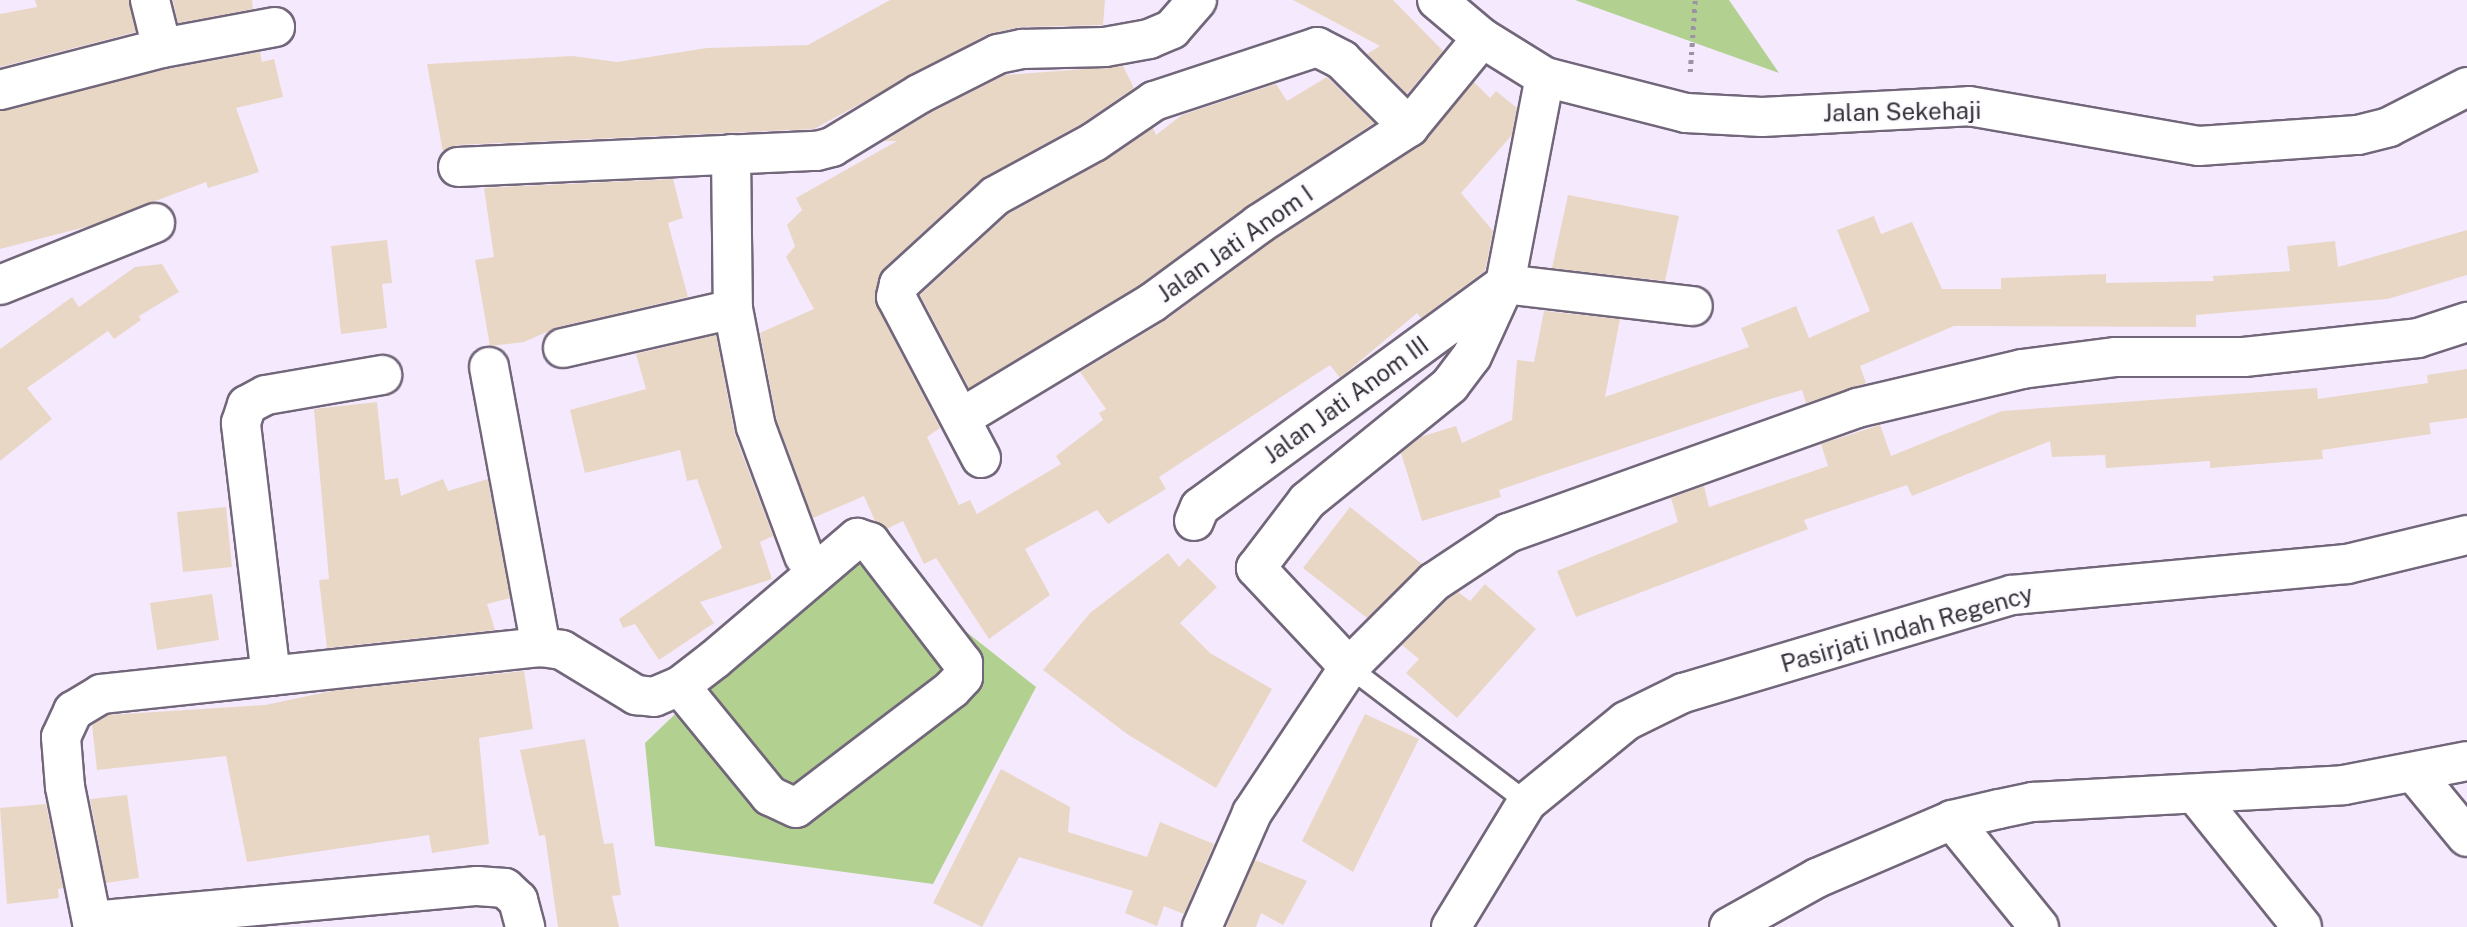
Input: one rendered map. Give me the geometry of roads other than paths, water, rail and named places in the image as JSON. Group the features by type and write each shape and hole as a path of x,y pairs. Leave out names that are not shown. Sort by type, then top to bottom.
{"street":[{"path":"150,0 162,48"},
{"path":"458,167 832,148 919,94 998,54 1022,49 1105,47 1149,39 1172,29 1197,0"},
{"name":"Jalan Sekehaji","path":"1437,0 1482,38 1545,77 1686,113 1762,117 1969,106 2199,146 2358,135 2398,123 2467,88"},
{"path":"0,90 162,48 275,27"},
{"name":"Jalan Jati Anom I","path":"961,418 1153,302 1259,224 1409,127 1482,38"},
{"path":"981,458 896,297 899,284 995,196 1094,142 1154,101 1317,47 1342,60 1409,127"},
{"path":"1349,667 1256,568 1307,501 1450,385 1472,356 1505,284 1545,77"},
{"path":"731,154 733,309 756,427 804,556"},
{"path":"0,285 155,223"},
{"path":"1505,284 1693,306"},
{"name":"Jalan Jati Anom III","path":"1194,521 1200,508 1505,284"},
{"path":"563,348 733,309"},
{"path":"1202,927 1252,813 1349,667 1434,582 1508,533 1857,408 2022,369 2116,357 2244,357 2418,338 2467,322"},
{"path":"489,367 541,647"},
{"path":"271,676 241,423 247,405 266,395 382,375"},
{"name":"Pasirjati Indah Regency","path":"1451,927 1527,802 1626,721 1683,693 2012,595 2347,564 2467,535"},
{"path":"525,927 518,900 505,888 477,886 92,924 65,787 61,737 73,711 101,694 541,647 575,656 636,695 654,697 680,686 857,538 870,542 963,663 962,677 952,689 796,808 770,796 680,686"},
{"path":"1729,927 1770,916 1952,820 2033,802 2321,788 2416,775 2467,761"},
{"path":"2416,775 2467,837"},
{"path":"2196,795 2302,927"},
{"path":"1952,820 2039,927"}],"lane":[{"path":"1349,667 1527,802"}]}
